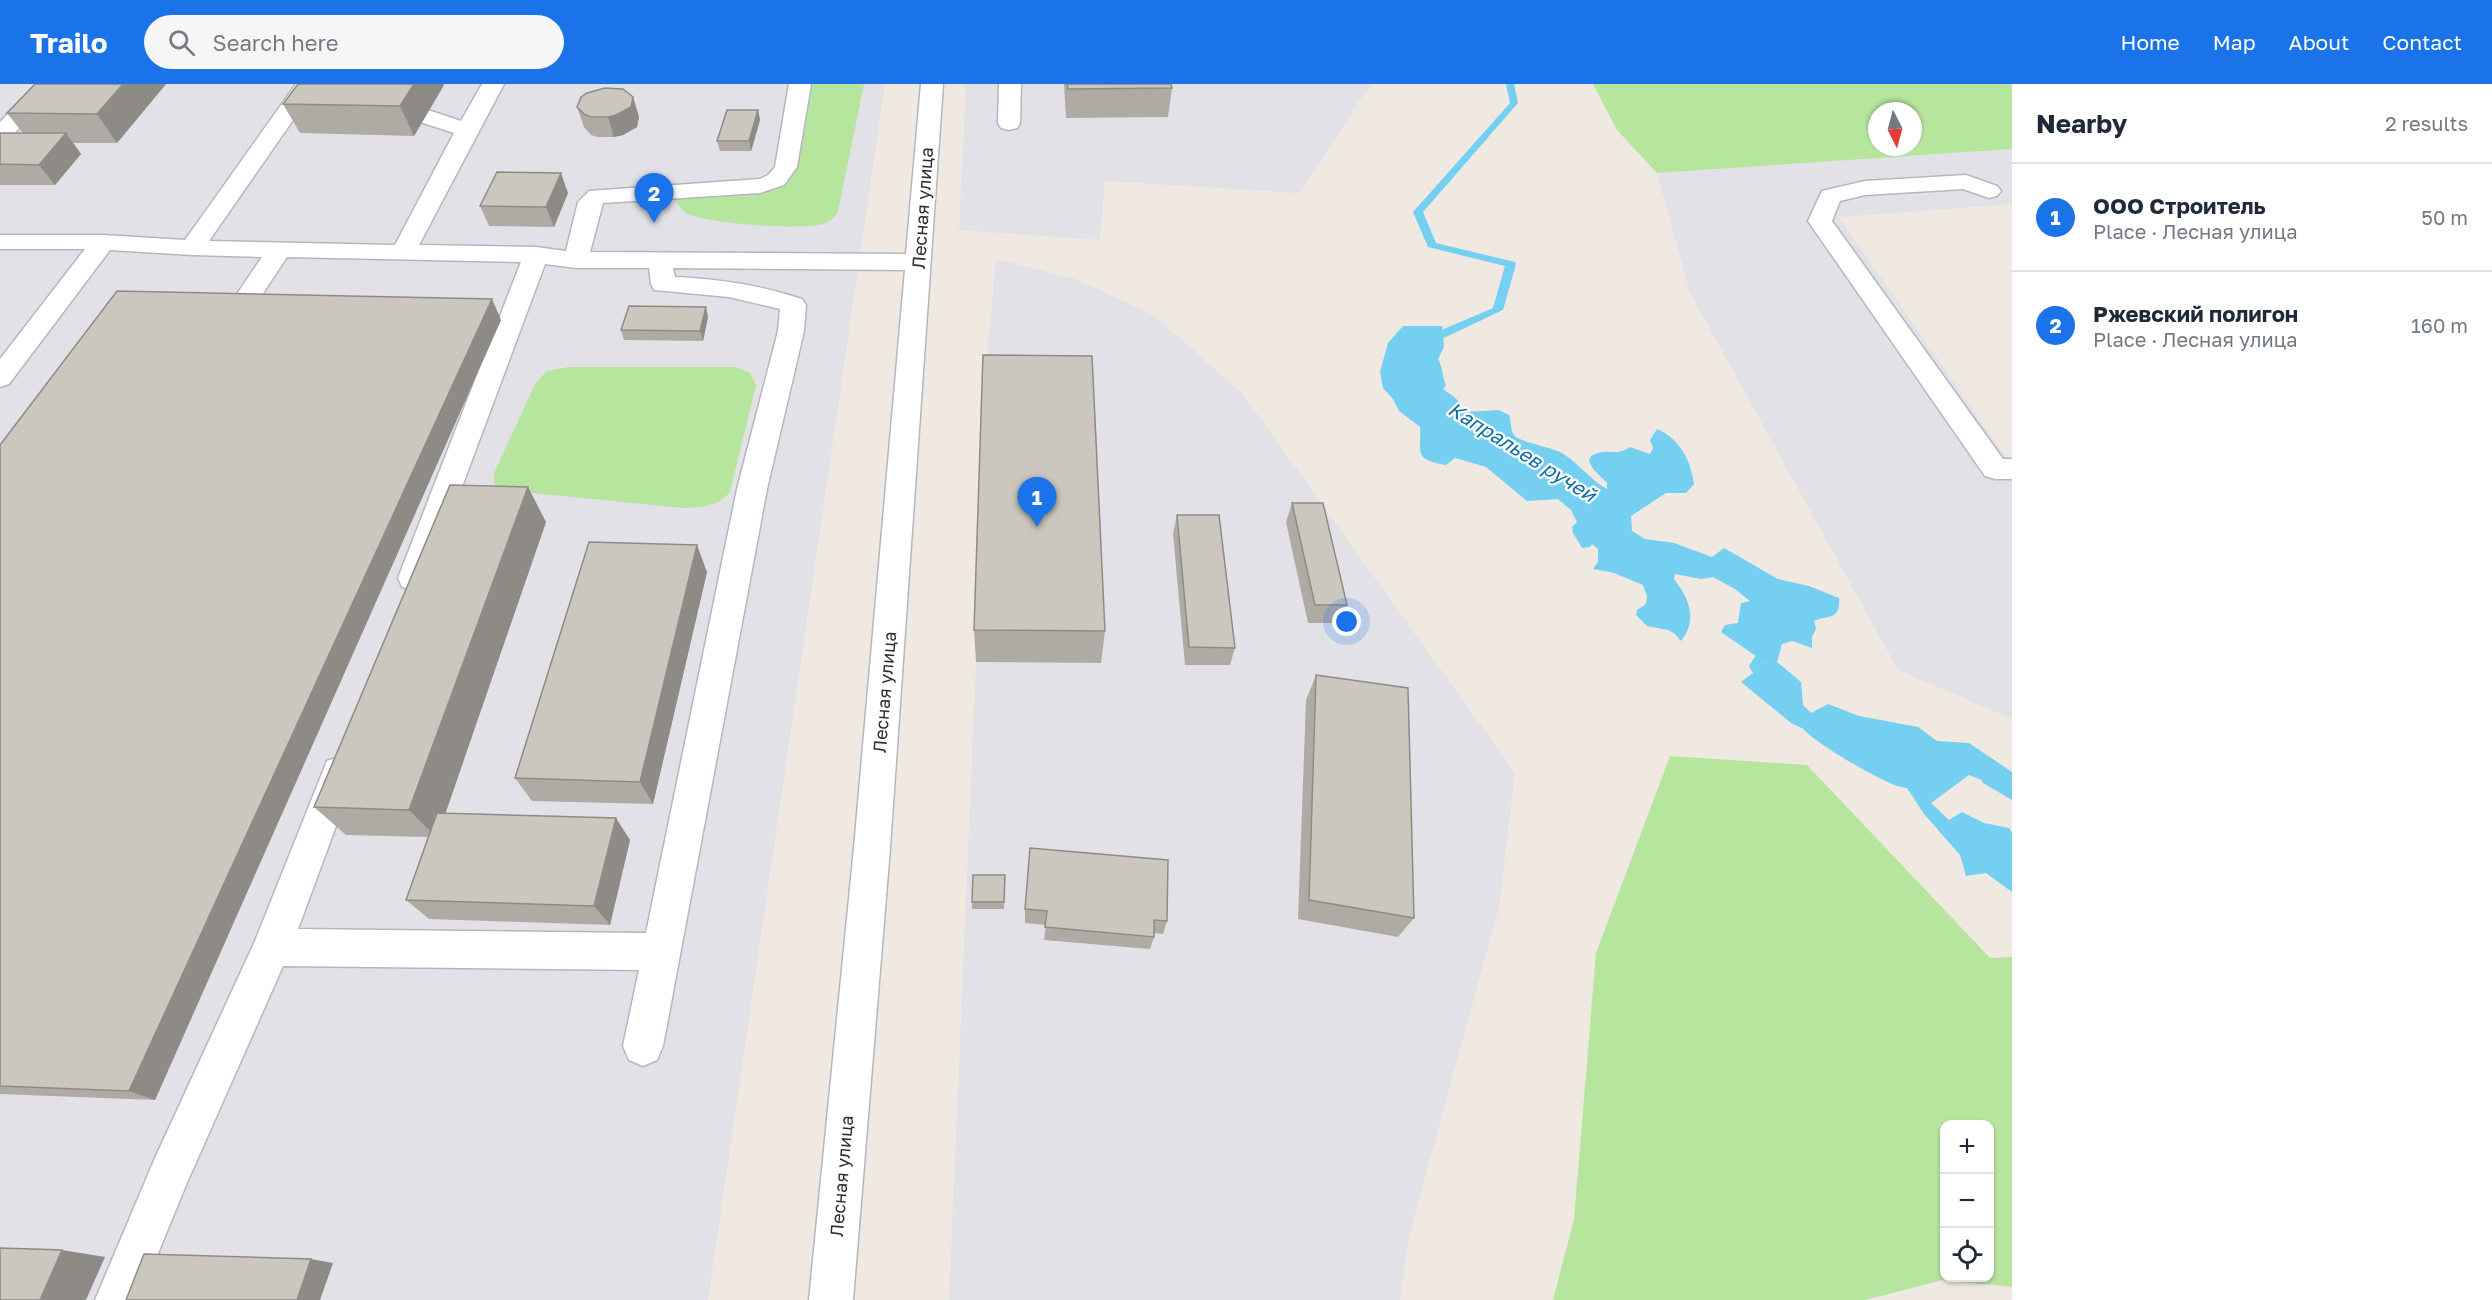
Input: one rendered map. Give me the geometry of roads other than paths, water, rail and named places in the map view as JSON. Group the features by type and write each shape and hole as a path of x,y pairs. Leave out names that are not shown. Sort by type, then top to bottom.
{"street":[{"path":"0,135 49,84"},
{"path":"192,248 307,84"},
{"path":"404,252 493,84"},
{"path":"576,260 590,202 597,196 760,186 768,185 779,179 786,167 800,84"},
{"name":"Лесная улица","path":"831,1300 873,836 932,84"},
{"path":"1009,123 1010,84"},
{"path":"425,116 467,130"},
{"path":"1989,190 1966,182 1865,188 1830,196 1820,221 1995,469 2012,469"},
{"path":"0,242 104,242 192,248 536,255 576,260 919,262"},
{"path":"0,378 104,242"},
{"path":"237,313 280,249"},
{"path":"404,601 536,255"},
{"path":"643,1046 752,489 791,331 793,305 764,294 714,287 663,284 660,259"},
{"path":"117,1300 170,1173 272,947 349,746"},
{"path":"272,947 661,952"}],"water":[{"path":"1403,326 1442,326 1444,347 1438,359 1446,385 1443,389 1459,401 1463,412 1499,410 1509,415 1516,437 1560,452 1607,489 1607,483 1593,469 1589,461 1591,456 1602,452 1620,452 1630,447 1650,454 1653,448 1650,440 1657,429 1672,439 1687,459 1694,484 1686,493 1666,493 1631,516 1632,531 1645,539 1674,543 1712,557 1724,548 1778,579 1809,586 1839,598 1838,610 1835,614 1814,621 1816,629 1812,637 1812,648 1792,641 1782,644 1777,662 1801,682 1803,705 1811,713 1828,704 1859,716 1918,727 1937,741 1969,743 2012,772 2012,792 1969,775 1931,803 1949,820 1962,812 1984,823 2009,828 2012,833 2012,892 1986,873 1966,876 1960,855 1924,814 1898,774 1791,723 1741,682 1766,663 1721,632 1725,625 1738,623 1741,603 1750,601 1735,589 1713,577 1701,579 1675,574 1674,579 1690,609 1689,625 1681,641 1668,630 1647,626 1636,615 1637,610 1646,604 1647,596 1643,585 1614,573 1593,569 1598,562 1598,549 1592,544 1590,547 1582,548 1573,533 1572,527 1577,522 1571,510 1558,499 1527,501 1486,467 1455,458 1446,465 1423,457 1420,449 1420,427 1399,411 1393,399 1383,388 1380,372 1388,343"}],"waterway":[{"name":"Капральев ручей","path":"1427,341 1498,310 1511,264 1432,245 1418,212 1514,103 1510,84"},
{"name":"Капральев ручей","path":"1767,684 1756,666 1770,645"},
{"name":"Капральев ручей","path":"1809,727 1824,740 1901,781 1919,782"},
{"name":"Капральев ручей","path":"1988,779 2012,794"}],"place":[{"name":"Ржевский полигон","path":"654,223"},
{"name":"ООО Строитель","path":"1037,527"}]}
